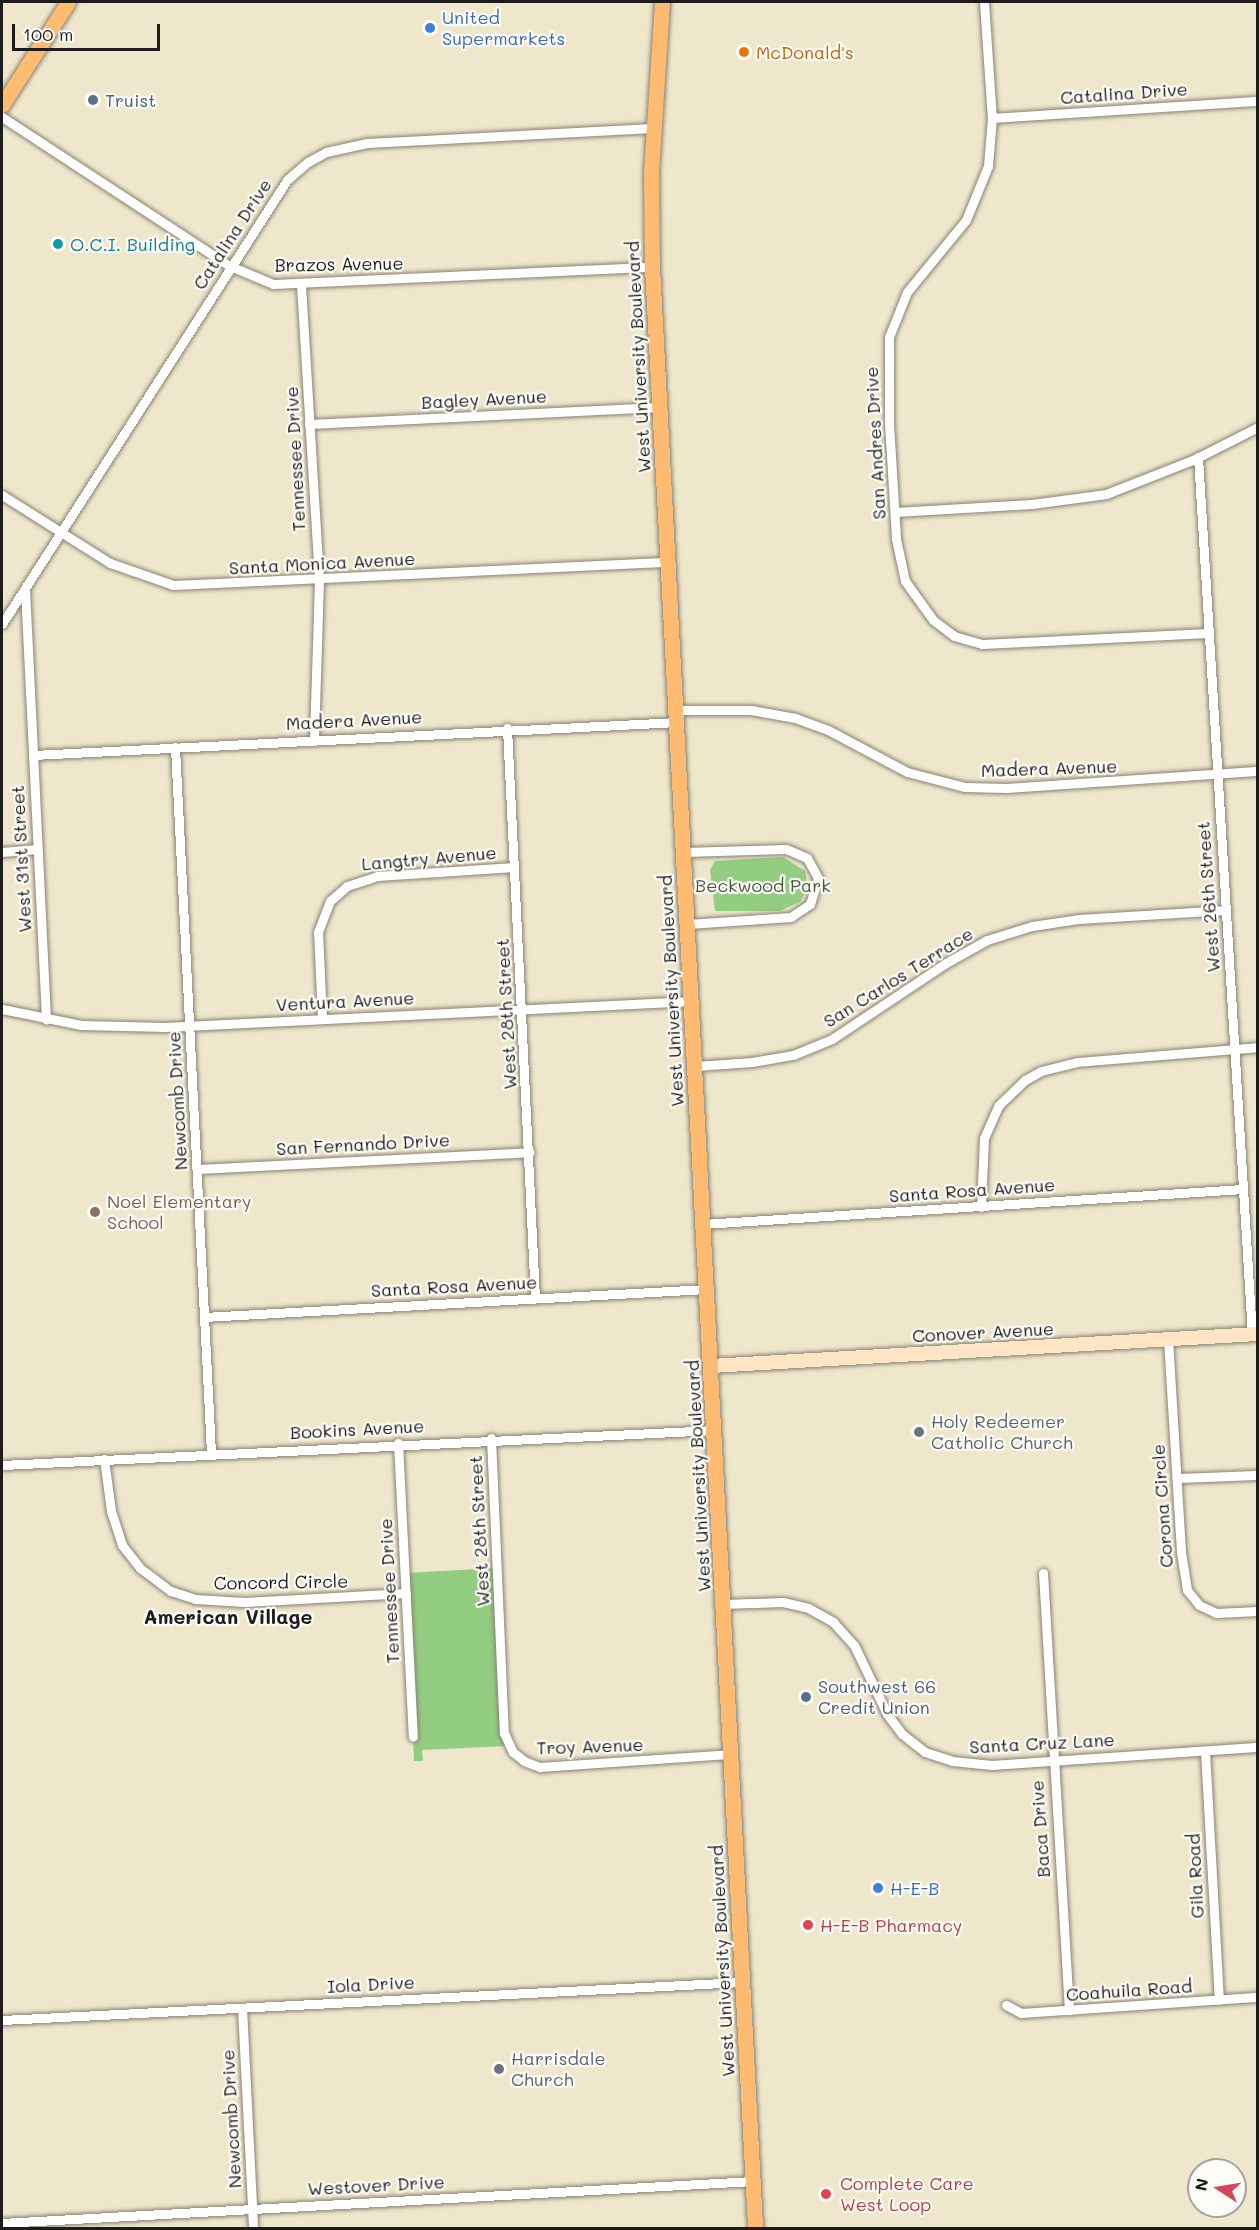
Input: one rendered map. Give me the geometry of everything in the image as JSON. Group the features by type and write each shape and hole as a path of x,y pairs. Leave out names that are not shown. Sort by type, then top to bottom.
{"main road":[{"path":"2,105 68,2"},
{"name":"West University Boulevard","path":"664,4 653,128 652,267 732,1755 754,2229"}],"street":[{"name":"San Andres Drive","path":"984,2 992,118 988,166 979,194 966,220 907,292 889,337 886,370 900,566 912,597 933,620 965,640 992,645 1025,645 1209,633"},
{"name":"Catalina Drive","path":"992,118 1257,101"},
{"name":"Brazos Avenue","path":"2,117 230,266 255,279 301,285 652,267"},
{"name":"Catalina Drive","path":"2,624 230,266 287,180 308,162 346,146 653,128"},
{"name":"Tennessee Drive","path":"301,285 319,580 314,739"},
{"name":"Bagley Avenue","path":"309,424 660,406"},
{"path":"895,512 1080,499 1113,491 1198,457 1257,427"},
{"name":"West 26th Street","path":"1198,457 1215,775 1255,1335"},
{"name":"Santa Monica Avenue","path":"2,495 110,563 164,583 196,586 668,562"},
{"name":"West 31st Street","path":"25,589 46,1019"},
{"name":"Madera Avenue","path":"33,755 507,728 740,710 795,718 828,730 907,772 964,787 1007,788 1257,771"},
{"name":"West 28th Street","path":"507,728 530,1152 535,1298"},
{"name":"Newcomb Drive","path":"175,747 211,1453"},
{"path":"2,852 37,849"},
{"path":"683,852 786,849 807,858 818,878 810,904 790,917 688,924"},
{"name":"Langtry Avenue","path":"322,1019 318,932 330,902 346,886 378,876 514,867"},
{"name":"San Carlos Terrace","path":"696,1066 752,1062 793,1054 832,1038 946,963 987,940 1032,926 1079,919 1226,910"},
{"name":"Ventura Avenue","path":"2,1009 81,1025 189,1026 692,1001"},
{"path":"981,1207 984,1138 999,1105 1025,1080 1041,1071 1077,1062 1257,1047"},
{"name":"San Fernando Drive","path":"197,1169 530,1152"},
{"name":"Santa Rosa Avenue","path":"703,1224 1243,1189"},
{"name":"Santa Rosa Avenue","path":"204,1317 707,1289"},
{"name":"Conover Avenue","path":"711,1366 1255,1335"},
{"name":"Corona Circle","path":"1168,1339 1184,1580 1193,1599 1216,1612 1257,1611"},
{"name":"Bookins Avenue","path":"2,1464 491,1438 714,1430"},
{"name":"West 28th Street","path":"491,1438 500,1623"},
{"name":"Tennessee Drive","path":"398,1443 413,1737"},
{"name":"Concord Circle","path":"104,1459 111,1511 122,1545 140,1568 171,1591 195,1599 245,1602 406,1593"},
{"path":"1177,1478 1257,1475"},
{"name":"Baca Drive","path":"1043,1573 1052,1760 1069,2010"},
{"name":"Santa Cruz Lane","path":"724,1604 783,1602 808,1608 833,1622 863,1659 890,1719 925,1752 975,1766 1257,1748"},
{"name":"Troy Avenue","path":"500,1623 504,1733 513,1752 524,1761 540,1767 732,1755"},
{"name":"Gila Road","path":"1205,1750 1219,2000"},
{"name":"Iola Drive","path":"2,2020 742,1982"},
{"name":"Coahuila Road","path":"1006,2005 1021,2013 1257,1997"},
{"name":"Newcomb Drive","path":"242,2008 253,2229"},
{"name":"Westover Drive","path":"2,2223 753,2181"}],"green space":[{"name":"Beckwood Park","path":"783,857 805,871 808,888 800,902 779,911 715,911 710,870 715,861"},
{"path":"497,1568 507,1746 422,1750 423,1761 414,1761 405,1573"}],"place":[{"name":"United Supermarkets","path":"430,28"},
{"name":"McDonald's","path":"744,52"},
{"name":"Truist","path":"93,100"},
{"name":"O.C.I. Building","path":"58,244"},
{"name":"Noel Elementary School","path":"95,1212"},
{"name":"Holy Redeemer Catholic Church","path":"919,1432"},
{"name":"Southwest 66 Credit Union","path":"806,1697"},
{"name":"H-E-B","path":"878,1888"},
{"name":"H-E-B Pharmacy","path":"808,1925"},
{"name":"Harrisdale Church","path":"499,2069"},
{"name":"Complete Care West Loop","path":"826,2194"}],"district":[{"name":"American Village","path":"228,1616"}]}
